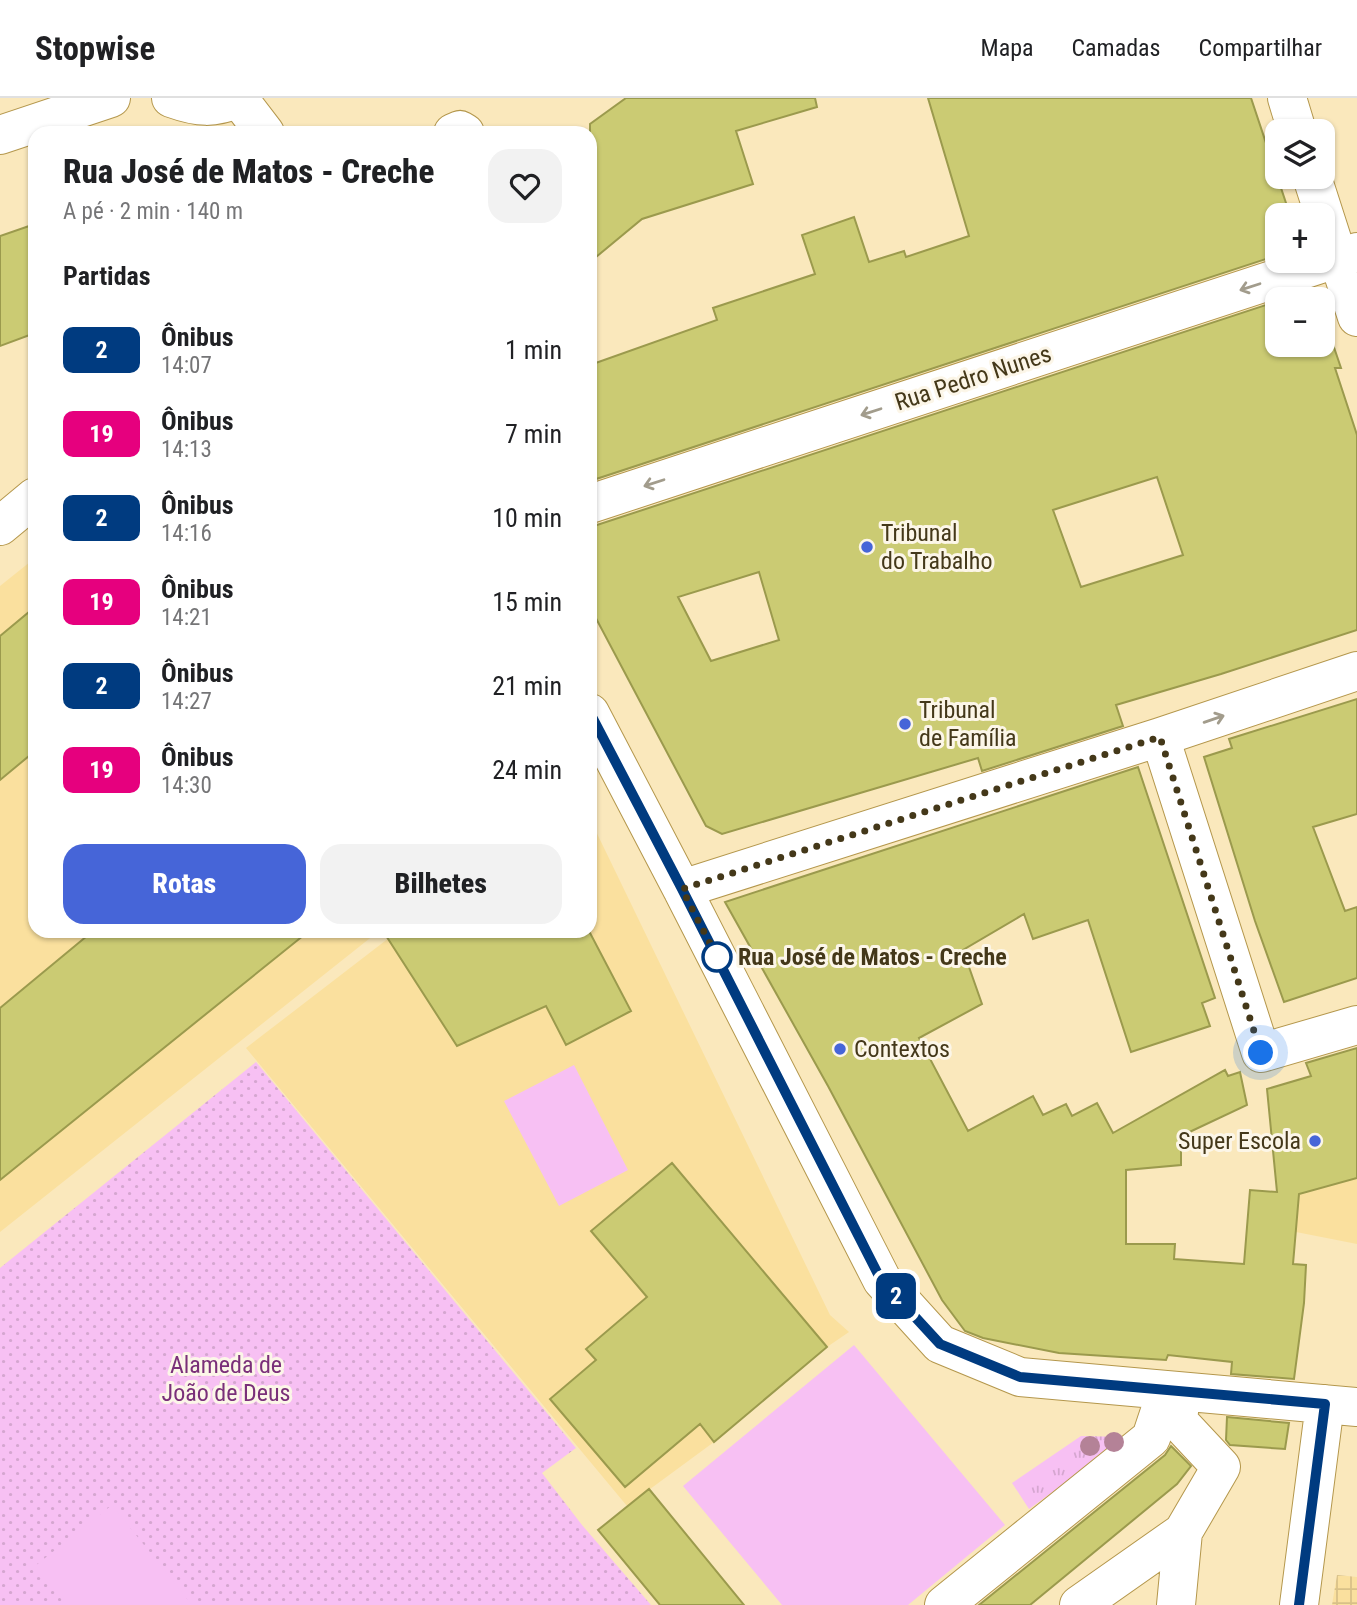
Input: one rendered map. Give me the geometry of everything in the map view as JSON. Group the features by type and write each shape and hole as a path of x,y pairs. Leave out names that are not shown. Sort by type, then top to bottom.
{"street":[{"path":"0,135 111,98"},
{"path":"171,98 193,106 217,106 240,98 260,126"},
{"path":"274,98 287,126"},
{"path":"1287,98 1293,119"},
{"path":"1317,189 1347,255 1357,317"},
{"name":"Rua Pedro Nunes","path":"597,502 1347,255"},
{"path":"0,526 28,503"},
{"path":"682,889 1160,737 1357,671"},
{"path":"597,726 881,1280 940,1344 1020,1377 1341,1406 1299,1605"},
{"path":"1160,737 1261,1053 1357,1025"},
{"path":"1079,1605 1183,1532 1221,1467 1178,1421 1174,1391"},
{"path":"944,1605 1151,1438 1174,1391"},
{"path":"1177,1605 1183,1532"}],"shaded area":[{"path":"28,564 28,938 370,938 0,1232 0,586"},
{"path":"597,833 830,1315 849,1332 827,1347 714,1442 627,1506 246,1048 389,938 597,938"},
{"name":"Super Escola","path":"1357,1063 1357,1244 1296,1232 1299,1194 1277,1192 1267,1089"},
{"path":"1337,1575 1357,1577 1357,1605 1332,1605"}],"green space":[{"name":"Alameda de João de Deus","path":"256,1062 576,1448 542,1473 582,1525 651,1605 0,1605 0,1268"},
{"path":"574,1065 628,1170 559,1206 504,1101"},
{"path":"854,1345 1005,1525 908,1605 782,1605 683,1486"},
{"path":"1081,1436 1129,1437 1029,1509 1012,1483"},
{"path":"112,1505 192,1605 66,1605 35,1566"}],"building":[{"path":"626,98 815,98 817,107 736,131 753,184 642,219 597,256 597,126 590,124"},
{"path":"928,98 1251,98 1265,140 1265,189 1281,189 1286,203 1265,203 1265,259 597,479 597,363 717,320 713,308 815,274 802,235 854,217 869,262 904,251 906,257 969,236"},
{"path":"28,226 28,336 0,346 0,236"},
{"path":"1265,305 1265,357 1335,357 1335,350 1341,368 1335,368 1357,435 1357,630 1116,705 1123,726 982,771 978,758 722,834 706,826 597,620 597,525","holes":["1157,477 1183,555 1081,587 1053,510","759,572 779,640 711,661 678,597"]},
{"path":"28,613 28,757 0,780 0,636"},
{"path":"1357,699 1357,814 1313,827 1345,911 1357,907 1357,978 1284,1002 1255,921 1204,757 1232,748 1229,739"},
{"path":"1138,767 1215,998 1202,1003 1210,1026 1131,1052 1088,920 1033,939 1024,914 963,950 982,1004 919,1038 968,1131 1033,1096 1043,1115 1066,1104 1072,1116 1097,1103 1113,1133 1225,1070 1228,1076 1240,1072 1247,1105 1181,1136 1181,1165 1126,1170 1126,1244 1175,1244 1174,1259 1244,1264 1250,1190 1277,1192 1267,1089 1311,1076 1306,1063 1357,1048 1357,1178 1299,1194 1293,1264 1306,1265 1294,1379 1231,1374 1232,1362 1168,1355 1166,1360 1059,1353 983,1338 965,1331 942,1300 828,1086 725,902"},
{"path":"85,938 300,938 0,1180 0,1008"},
{"path":"388,938 593,938 631,1011 566,1045 546,1006 457,1046"},
{"path":"672,1163 827,1347 714,1442 700,1424 625,1487 550,1399 596,1360 586,1349 647,1297 591,1231"},
{"path":"1227,1417 1289,1423 1285,1449 1230,1445 1226,1440"},
{"path":"1171,1446 1191,1466 1177,1484 1030,1605 979,1605 1165,1455"},
{"path":"649,1489 744,1605 660,1605 598,1530"}],"bus line":[{"name":"2","path":"597,726 881,1280 940,1344 1020,1377 1325,1404 1299,1605"}],"place":[{"name":"Tribunal do Trabalho","path":"867,547"},
{"name":"Tribunal de Família","path":"905,724"},
{"name":"Rua José de Matos - Creche","path":"717,957"},
{"name":"Contextos","path":"840,1049"},
{"name":"Super Escola","path":"1315,1141"}],"route":[{"path":"717,957 719,961 682,889 1160,737 1261,1053"}]}
